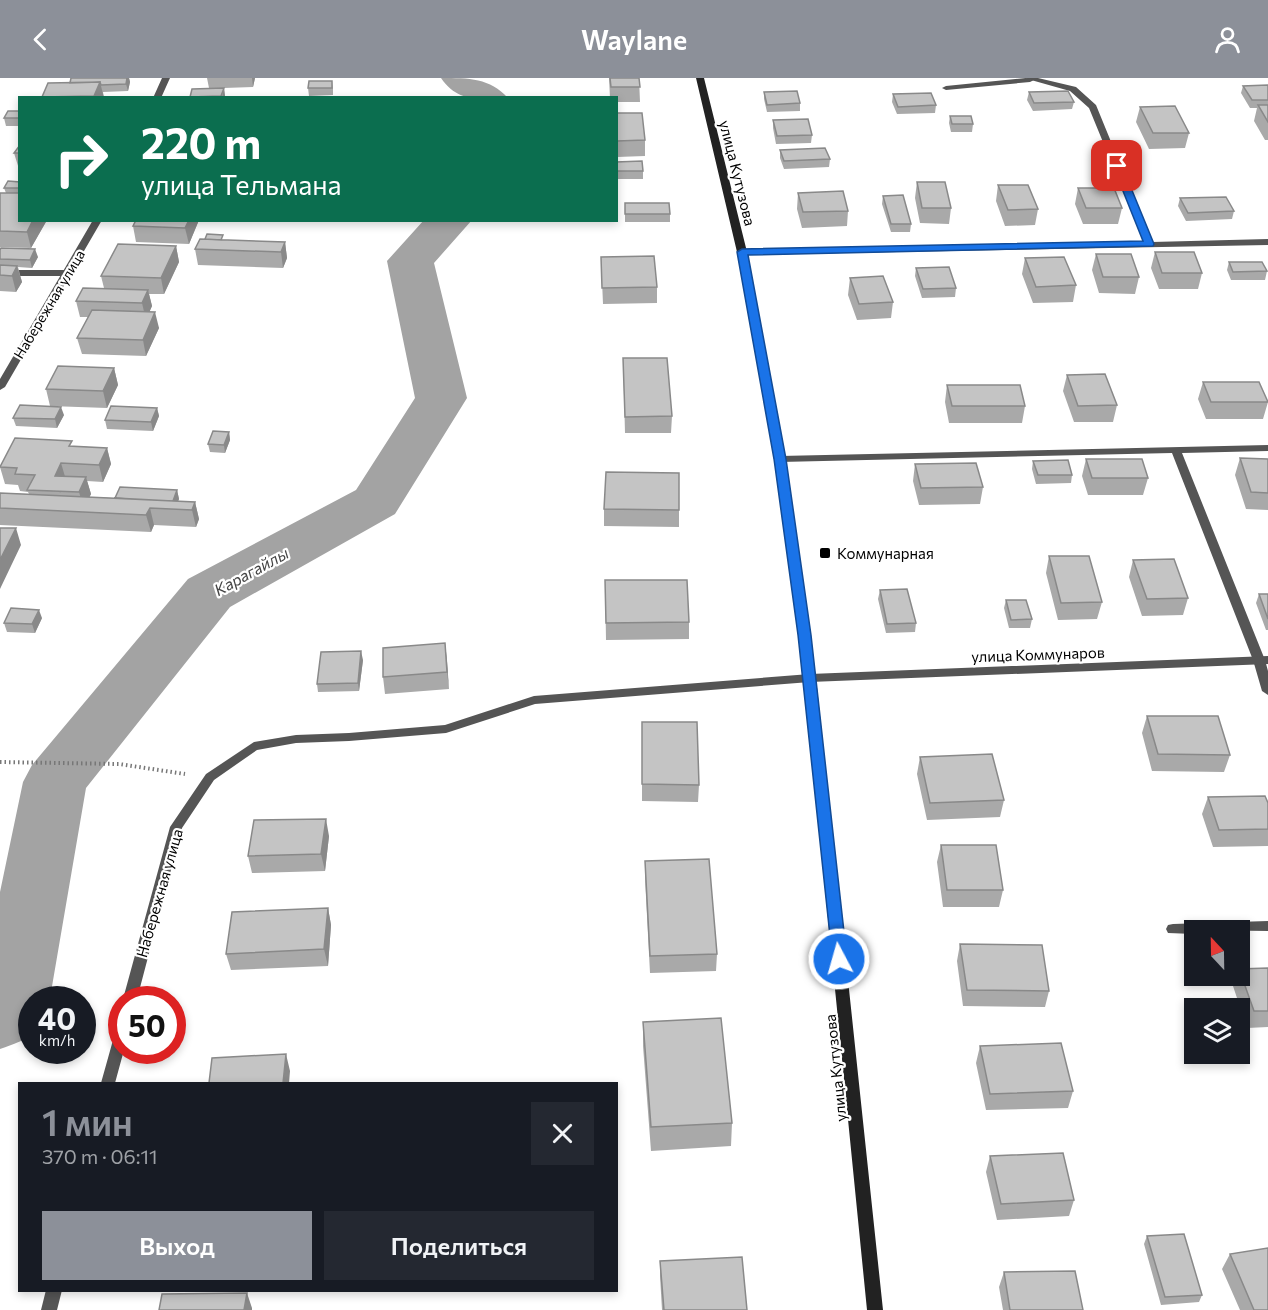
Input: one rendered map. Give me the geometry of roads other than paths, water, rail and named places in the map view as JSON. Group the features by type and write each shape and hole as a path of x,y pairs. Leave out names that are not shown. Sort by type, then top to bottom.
{"main road":[{"name":"улица Кутузова","path":"700,78 742,252 780,459 810,678 875,1310"}],"street":[{"path":"158,96 166,78"},
{"path":"946,88 1029,79 1073,89 1093,107 1149,244"},
{"name":"Набережная улица","path":"0,387 97,222"},
{"path":"742,252 1268,242"},
{"path":"0,273 68,273"},
{"path":"780,459 1268,448"},
{"path":"1176,450 1263,660 1268,691"},
{"name":"улица Коммунаров","path":"254,746 296,739 446,729 534,700 810,678 1263,660"},
{"name":"Набережная улица","path":"133,986 176,827 210,777 254,746"},
{"path":"1173,928 1268,926"},
{"path":"108,1082 113,1064"},
{"path":"49,1310 54,1292"}],"waterway":[{"name":"Карагайлы","path":"461,78 485,96"},
{"name":"Карагайлы","path":"0,1019 14,998 55,782 209,593 376,502 441,398 410,261 448,222"}],"place":[{"name":"Коммунарная","path":"825,553"}]}
